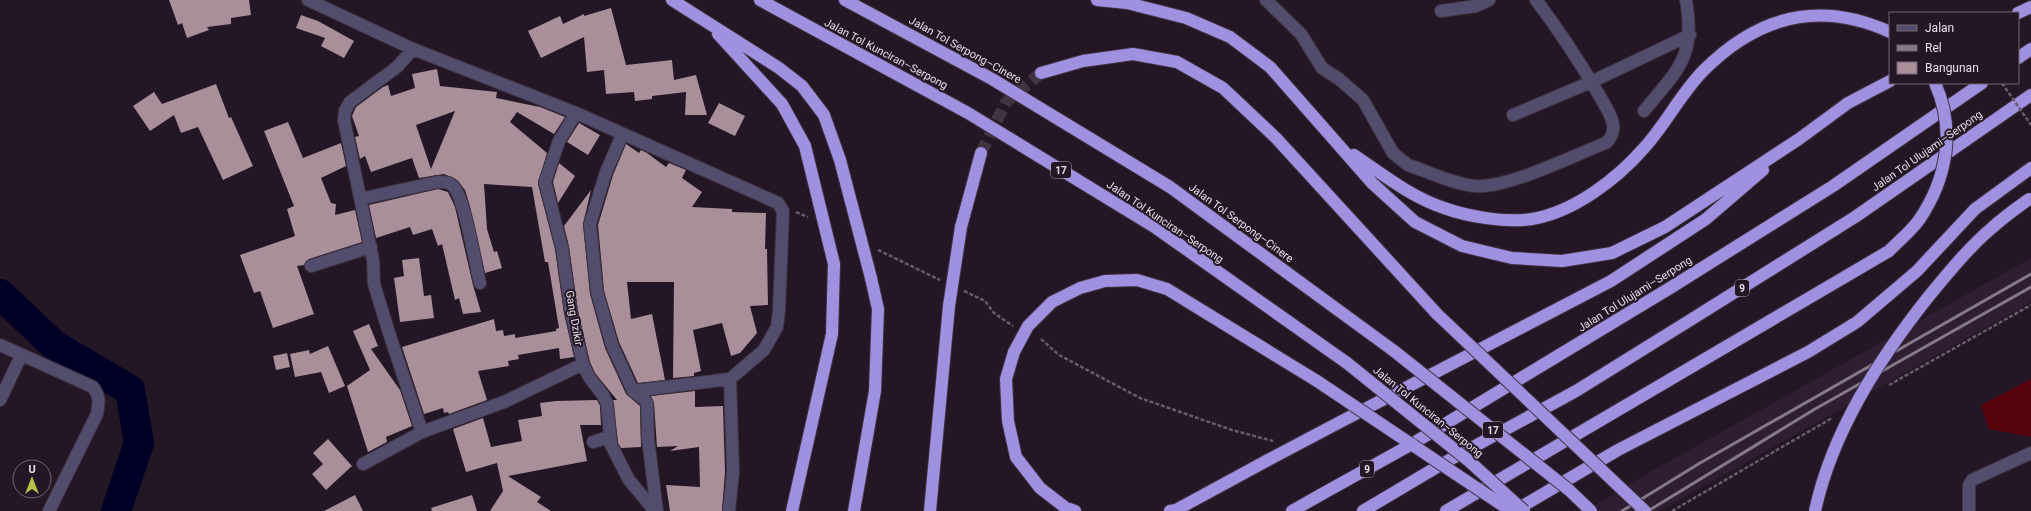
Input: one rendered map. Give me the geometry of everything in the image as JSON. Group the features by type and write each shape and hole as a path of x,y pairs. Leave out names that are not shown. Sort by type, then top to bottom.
{"highway":[{"path":"672,0 779,68 802,86 824,115 840,160 878,309 875,391 854,511"},
{"name":"Jalan Tol Kunciran–Serpong","path":"760,0 968,113 1156,228 1347,363 1468,461 1524,511"},
{"name":"Jalan Tol Serpong–Cinere","path":"845,0 992,79 1170,187 1394,351 1569,490 1591,511"},
{"path":"1097,0 1127,4 1186,18 1230,37 1270,67 1372,183 1415,222 1462,246 1512,258 1562,261 1612,252 1665,226 1799,139 1848,103 1889,82"},
{"path":"2019,12 2031,6"},
{"path":"1338,144 1399,186 1444,208 1486,219 1532,219 1569,207 1603,186 1644,148 1704,70 1750,31 1788,14 1821,10 1856,16 1885,29"},
{"path":"703,19 756,74 782,104 804,146 834,264 832,334 792,511"},
{"path":"2019,57 2031,49"},
{"path":"1041,73 1083,61 1133,54 1177,62 1223,88 1276,138 1437,314 1645,511"},
{"path":"1446,511 1889,251 1918,221 1937,189 1947,156 1946,122 1940,93 1936,84"},
{"name":"Jalan Tol Ulujami–Serpong","path":"1292,511 1412,444 1630,313 1833,186 1981,84"},
{"name":"Jalan Tol Ulujami–Serpong","path":"1362,511 1442,464 1576,391 1692,319 1855,217 2031,95"},
{"path":"1170,511 1176,510 1340,422 1611,281 1706,219 1799,139"},
{"path":"930,511 949,306 961,227 981,153"},
{"path":"1075,511 1066,508 1040,488 1016,457 1008,421 1006,379 1014,352 1028,326 1052,302 1080,288 1105,281 1137,280 1167,289 1317,381 1513,511 1618,450 1808,352 1857,322 1917,271 1975,209 2031,168"},
{"path":"1815,511 1820,488 1836,444 1884,358 1910,320 1954,266 1992,227 2030,198"}],"street":[{"path":"308,0 413,49 576,113 622,135 778,203 783,210 777,327 764,350 730,379 633,391"},
{"path":"1266,0 1301,34 1322,68 1363,100 1393,153 1408,165 1463,184 1476,186 1492,185 1510,181 1611,139 1613,132 1611,116 1565,39 1536,0"},
{"path":"1441,11 1476,6 1489,0"},
{"path":"1644,111 1675,73 1685,57 1690,35 1686,0"},
{"path":"1513,115 1591,82 1690,35"},
{"path":"413,49 397,66 350,102 345,111 344,120 371,247 374,284 422,432"},
{"name":"Gang Dzikir","path":"576,113 559,141 545,182 562,248 571,312 583,364 588,378 603,395 607,404 609,437 611,445 629,480 656,511"},
{"path":"622,135 606,172 590,224 597,292 612,345 633,391 645,400 647,404 648,439 656,511"},
{"path":"360,199 437,182 446,182 453,186 463,209 480,283"},
{"path":"311,266 371,247"},
{"path":"0,345 21,356 93,387 99,400 97,414 49,511"},
{"path":"0,400 21,356"},
{"path":"363,464 422,432 504,402 583,364"},
{"path":"729,511 733,472 730,379"},
{"path":"593,442 609,437"},
{"path":"1969,511 1969,485 1972,480 2031,453"}],"path":[{"path":"2003,84 2031,125"},
{"path":"778,203 813,220"},
{"path":"870,247 942,281"},
{"path":"963,291 984,301 994,313 1013,326"},
{"path":"1889,386 2031,305"},
{"path":"1041,339 1060,355 1140,398 1232,430 1260,436 1276,442"},
{"path":"1672,511 1834,417"}],"shaded area":[{"path":"2031,258 2031,302 1660,511 1586,511 1652,471"},
{"path":"2031,379 2031,437 1989,429 1981,405"}],"building":[{"path":"169,0 249,0 251,15 231,18 231,24 207,27 209,30 187,38 182,23 178,25"},
{"path":"611,8 626,65 672,60 674,80 696,75 707,115 685,115 686,92 652,96 652,99 635,101 634,92 606,94 604,70 587,72 584,37 541,58 528,31 560,16 563,24 584,14 584,16"},
{"path":"301,15 318,21 354,41 344,58 321,46 325,38 296,28"},
{"path":"437,69 440,86 497,92 496,98 540,107 565,117 554,134 517,112 510,122 547,153 538,184 555,249 564,313 574,357 560,359 559,348 518,355 519,359 508,361 509,366 478,371 487,400 449,414 448,412 444,413 443,408 424,414 402,347 494,319 496,331 503,330 504,336 515,334 515,338 556,331 556,329 559,328 548,262 545,262 532,187 484,184 487,229 494,252 497,251 502,268 485,273 469,203 465,190 457,180 444,174 419,178 412,158 371,172 365,156 360,159 355,137 359,136 352,116 356,107 388,85 391,96 415,88 412,74","holes":["455,111 431,169 416,125"]},
{"path":"216,84 229,118 231,117 253,166 223,180 198,127 181,133 174,115 150,131 133,106 154,92 162,104"},
{"path":"719,103 745,116 735,136 708,123"},
{"path":"288,122 303,158 341,143 346,166 321,178 331,203 336,204 335,215 355,210 362,242 309,259 304,265 297,266 314,314 273,328 260,291 254,293 240,255 295,236 287,209 294,206 264,131"},
{"path":"579,123 600,135 588,155 567,142"},
{"path":"626,144 639,153 641,150 647,153 666,167 669,163 686,170 682,178 702,192 692,207 732,209 732,212 766,213 765,249 767,249 768,305 750,306 757,333 740,353 731,356 722,323 693,330 701,371 694,373 694,376 673,378 674,282 627,282 631,319 652,314 665,380 638,383 619,342 604,291 598,225 613,175"},
{"path":"559,163 575,176 558,203 553,182"},
{"path":"438,189 448,192 455,207 473,285 481,312 463,314 459,298 455,300 442,244 438,246 432,229 413,235 410,227 376,238 369,205"},
{"path":"591,190 583,224 590,294 605,348 626,394 640,406 641,447 621,448 618,443 613,400 617,400 595,373 590,362 578,311 569,247 564,226"},
{"path":"419,258 424,296 431,295 434,318 400,322 394,278 404,276 402,260"},
{"path":"369,324 378,346 371,349 400,390 412,426 386,437 387,442 368,452 347,386 370,370 353,331"},
{"path":"328,346 345,386 329,393 321,372 295,377 290,354 309,350 310,354"},
{"path":"287,353 290,367 276,370 273,356"},
{"path":"695,391 695,407 723,406 725,472 722,511 670,511 666,485 700,487 699,447 670,451 678,446 657,447 654,404 651,396"},
{"path":"597,400 600,406 601,425 580,425 587,461 508,476 541,497 537,502 551,511 490,511 503,491 497,463 466,472 453,429 483,418 491,447 522,441 518,420 542,416 540,403"},
{"path":"328,439 352,466 326,490 312,474 323,464 313,453"},
{"path":"355,495 363,511 324,511"},
{"path":"472,495 477,511 432,511 431,508"}],"waterway":[{"path":"0,294 54,345 130,390 139,443 116,511"}],"tunnel":[{"path":"981,153 1006,102 1041,73"}],"railway":[{"path":"1622,511 1700,463 2031,274"},
{"path":"1648,511 1815,409 2031,287"}]}
